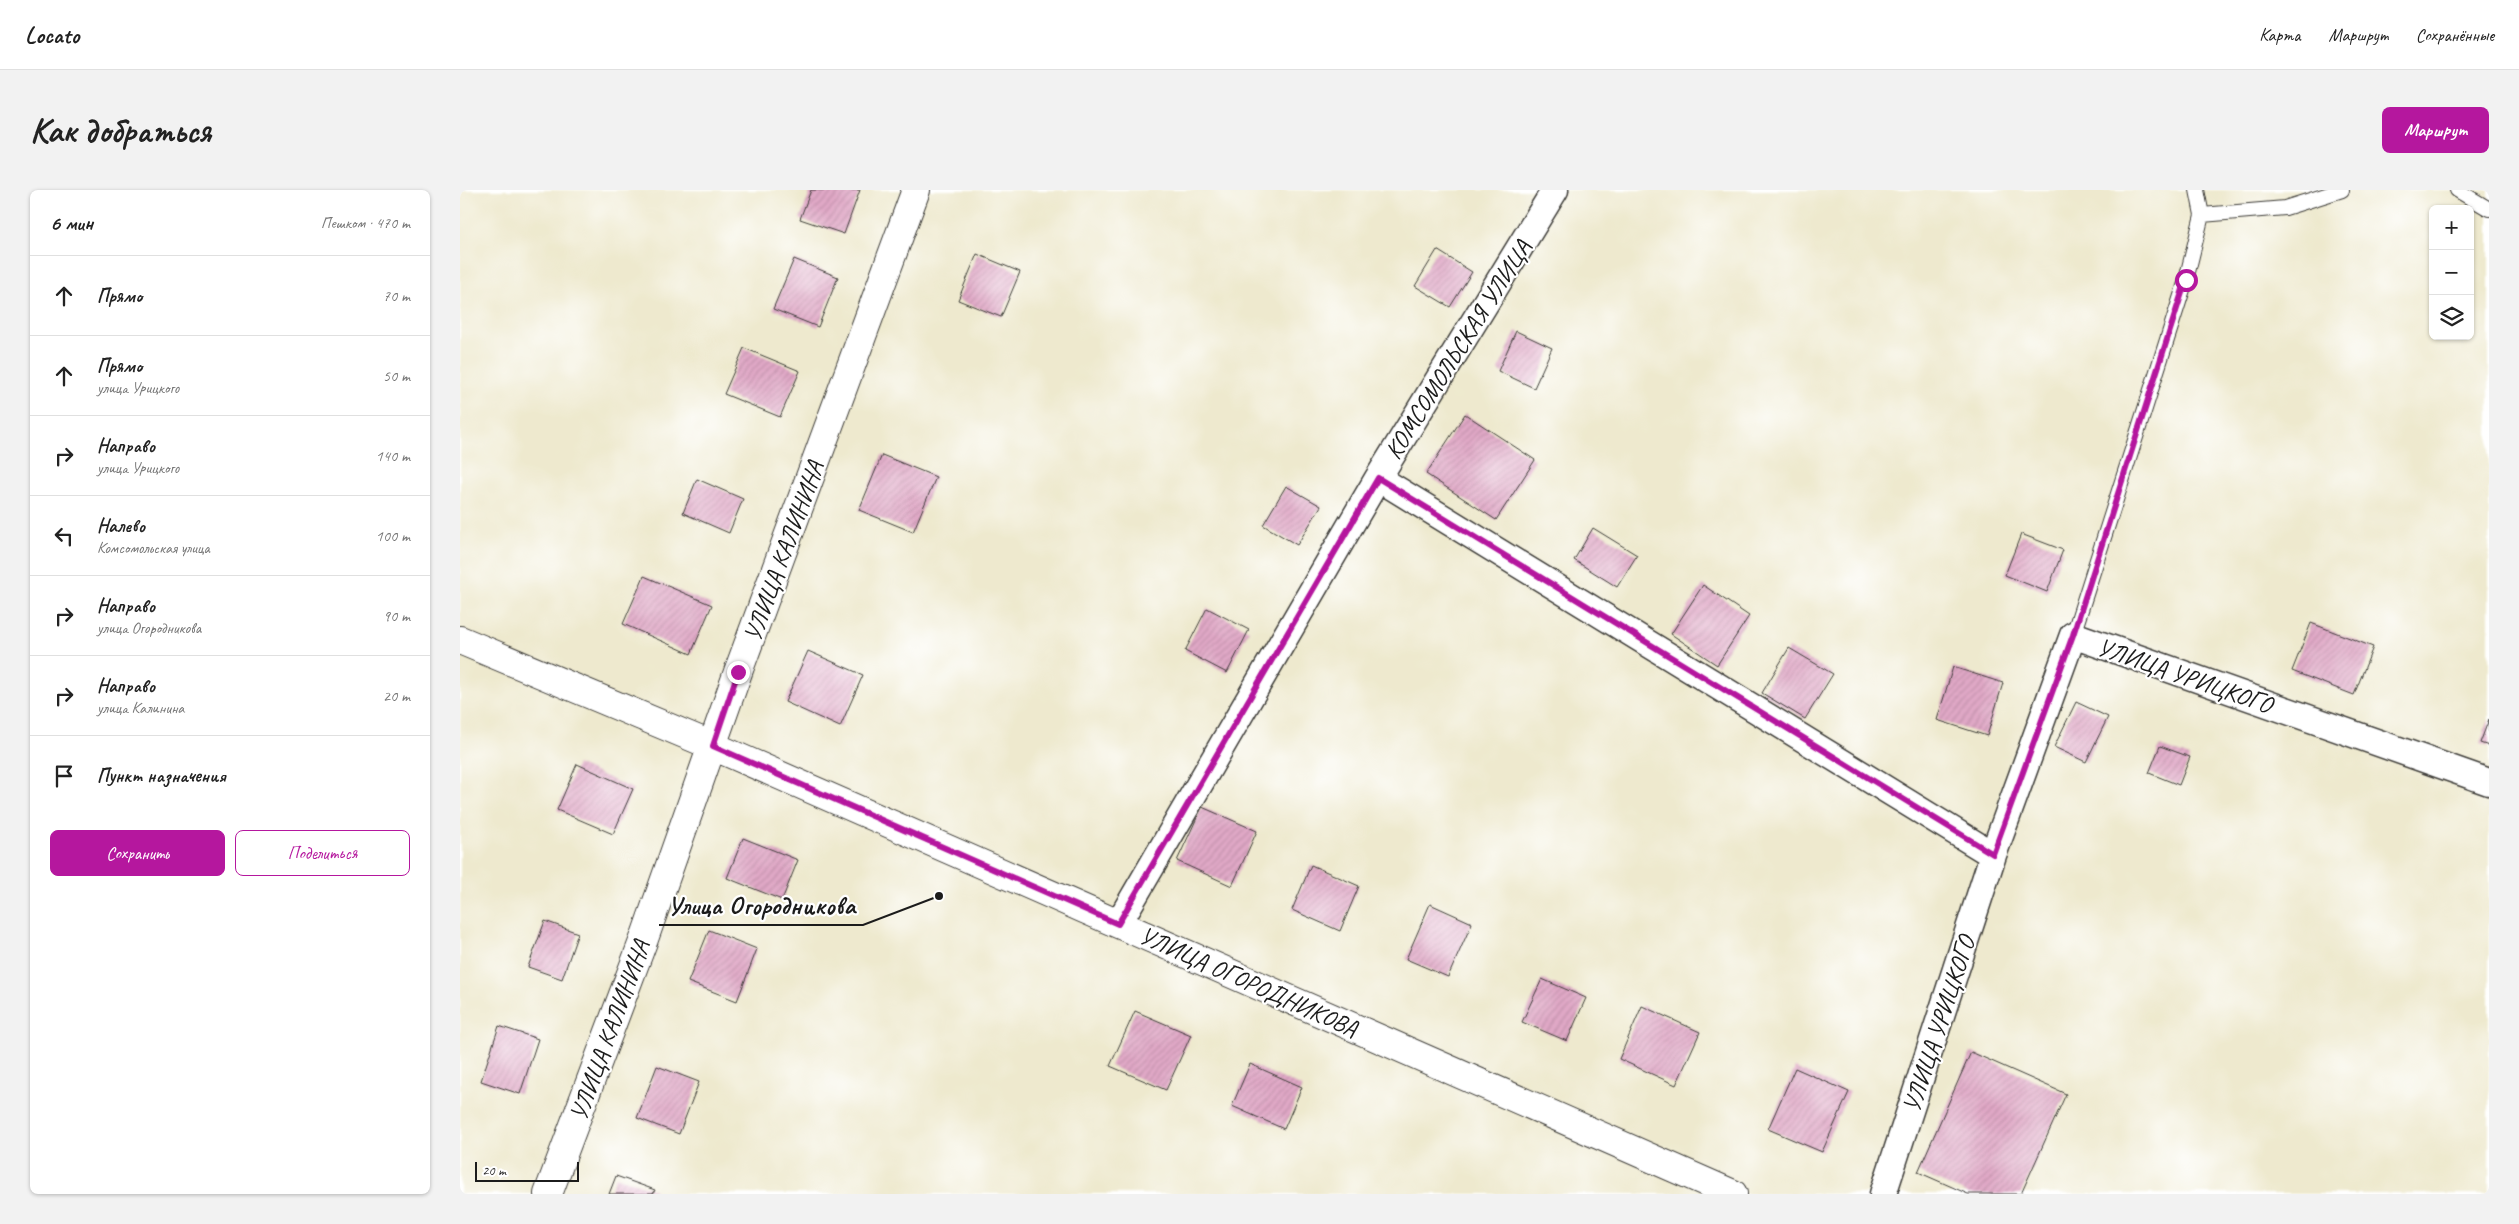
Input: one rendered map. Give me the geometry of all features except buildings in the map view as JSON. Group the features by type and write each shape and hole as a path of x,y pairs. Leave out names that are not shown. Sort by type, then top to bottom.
{"street":[{"name":"УЛИЦА КАЛИНИНА","path":"548,1194 916,190"},
{"name":"КОМСОМОЛЬСКАЯ УЛИЦА","path":"1118,924 1378,478 1555,190"},
{"path":"1378,478 1993,854"},
{"name":"УЛИЦА УРИЦКОГО","path":"1883,1194 1993,854 2073,635 2489,782"},
{"name":"УЛИЦА ОГОРОДНИКОВА","path":"460,640 713,746 1733,1194"}],"lane":[{"path":"2073,635 2186,280 2202,215 2197,190"},
{"path":"2202,215 2285,208 2342,190"},
{"path":"2457,190 2489,209"}],"place":[{"name":"Улица Огородникова","path":"939,896"}],"route":[{"path":"738,672 713,746 1118,924 1378,478 1993,854 2073,635 2186,280"}]}
